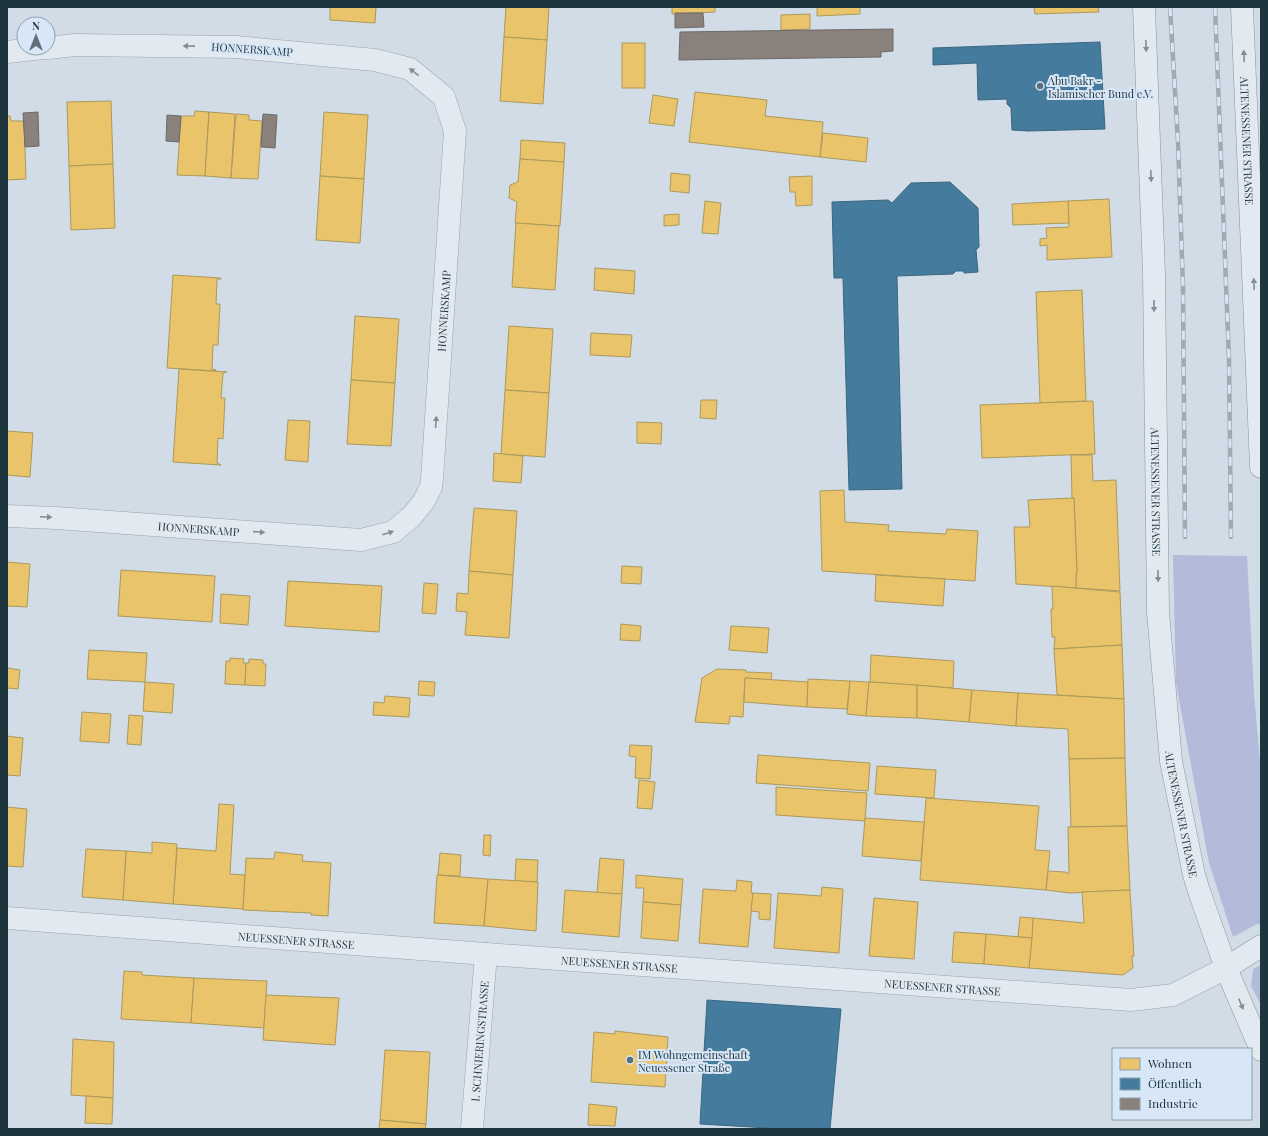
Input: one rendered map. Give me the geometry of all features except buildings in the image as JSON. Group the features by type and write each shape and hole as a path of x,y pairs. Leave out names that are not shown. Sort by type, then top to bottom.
{"street":[{"name":"ALTENESSENER STRASSE","path":"1144,7 1154,282 1158,612 1172,761 1194,875 1226,968 1261,1050"},
{"name":"ALTENESSENER STRASSE","path":"1242,7 1258,337 1261,467"},
{"name":"HONNERSKAMP","path":"7,516 56,518 361,540 393,532 412,516 424,501 431,487 432,479 455,131 444,98 410,68 376,60 236,46 75,45 56,47"},
{"name":"NEUESSENER STRASSE","path":"7,918 1131,1000 1173,995 1226,968 1261,946"},
{"name":"I. SCHNIERINGSTRASSE","path":"472,1129 486,954"}],"shaded area":[{"path":"1173,555 1247,556 1254,693 1261,773 1261,924 1257,924 1233,937 1209,863 1176,683"},
{"path":"1261,965 1261,1005 1251,986 1253,969"}],"railway":[{"path":"1170,7 1178,142 1183,287 1185,537"},
{"path":"1215,7 1229,359 1231,537"}],"place":[{"name":"Abu Bakr - Islamischer Bund e.V.","path":"1040,86"},
{"name":"IM Wohngemeinschaft Neuessener Straße","path":"630,1060"}]}
